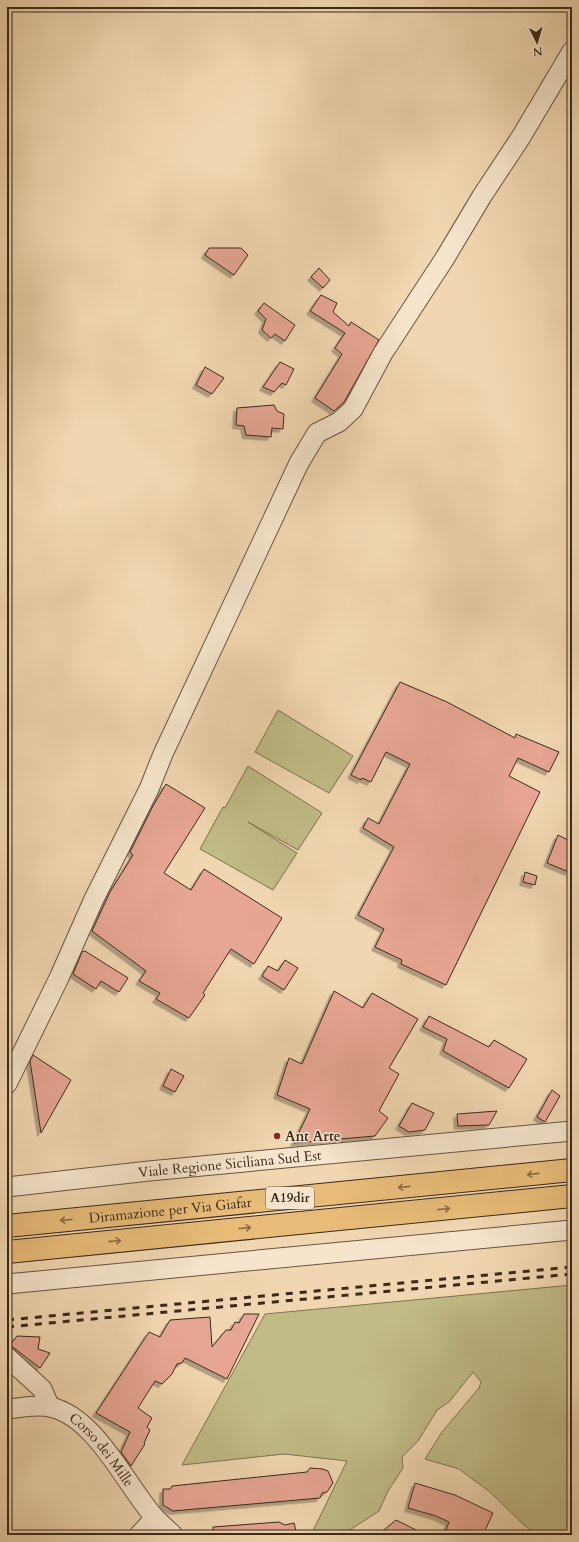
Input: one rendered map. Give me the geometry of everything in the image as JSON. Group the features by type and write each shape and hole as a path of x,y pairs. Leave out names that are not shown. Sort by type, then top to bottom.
{"highway":[{"name":"Diramazione per Via Giafar","path":"7,1226 572,1170"},
{"name":"Diramazione per Via Giafar","path":"7,1252 572,1196"}],"street":[{"path":"7,1084 59,978 93,901 149,789 163,754 299,463 317,433 339,422 353,409 383,353 521,137 572,51"},
{"name":"Viale Regione Siciliana Sud Est","path":"7,1187 149,1171 572,1131"},
{"path":"7,1284 572,1230"},
{"path":"7,1357 42,1389 50,1407"},
{"name":"Corso dei Mille","path":"7,1409 36,1406 50,1407 70,1415 86,1427 155,1518 173,1535"},
{"path":"139,1535 155,1518"}],"shaded area":[{"path":"278,710 353,756 329,793 255,752"},
{"path":"248,766 322,813 298,850 248,822 297,853 273,890 200,849"},
{"path":"572,1285 572,1535 536,1535 490,1492 459,1469 425,1459 442,1432 479,1388 481,1382 473,1372 449,1402 437,1410 418,1441 402,1457 403,1468 388,1491 379,1511 342,1535 311,1535 347,1461 284,1454 182,1465 265,1314"}],"building":[{"path":"209,248 241,248 248,255 234,275 205,255"},
{"path":"319,268 330,280 323,288 311,277"},
{"path":"321,295 337,303 333,312 349,326 351,322 379,340 344,402 334,411 315,398 342,354 335,348 345,333 310,311"},
{"path":"264,303 295,325 285,341 275,334 271,338 262,330 266,319 258,311"},
{"path":"280,362 294,369 286,385 282,383 274,392 263,387"},
{"path":"205,367 224,378 212,394 196,385"},
{"path":"274,405 277,411 284,414 283,429 272,428 271,437 246,435 244,426 236,425 237,408"},
{"path":"400,682 447,702 515,738 516,734 559,752 549,772 518,758 509,776 540,792 446,985 401,964 402,960 375,947 384,929 358,915 394,847 363,828 368,818 379,824 410,764 386,752 371,782 362,778 361,780 351,775"},
{"path":"166,784 205,808 164,873 191,890 204,869 282,918 254,964 231,949 203,993 205,995 189,1018 156,999 160,993 139,981 146,971 92,931 110,892 133,855 130,852"},
{"path":"558,835 572,842 572,866 569,872 547,863"},
{"path":"525,872 537,876 535,885 523,882"},
{"path":"85,951 128,978 119,992 101,981 96,989 73,974 82,952"},
{"path":"285,960 298,968 284,990 262,976 268,966 278,971"},
{"path":"334,991 363,1008 372,993 418,1019 389,1068 399,1074 379,1111 388,1118 375,1136 294,1143 310,1109 277,1095 289,1058 302,1064"},
{"path":"429,1016 489,1047 494,1040 527,1059 509,1088 443,1051 447,1039 423,1027"},
{"path":"33,1055 71,1080 41,1133 30,1061"},
{"path":"171,1069 184,1076 175,1092 163,1086"},
{"path":"552,1090 560,1096 545,1122 537,1117"},
{"path":"412,1103 434,1113 425,1130 409,1132 399,1126"},
{"path":"497,1111 489,1125 458,1126 457,1114"},
{"path":"244,1314 259,1314 227,1379 185,1358 182,1363 177,1364 172,1374 162,1384 155,1381 138,1408 152,1418 147,1427 150,1430 144,1443 145,1444 131,1466 121,1452 130,1432 96,1413 149,1332 160,1337 170,1320 210,1317 212,1347 226,1330 231,1330 235,1322 239,1323"},
{"path":"17,1336 40,1337 38,1349 50,1353 40,1368 10,1345"},
{"path":"310,1468 328,1471 333,1483 327,1492 322,1493 320,1498 173,1511 163,1505 163,1489 170,1489 172,1486 307,1472"},
{"path":"415,1483 455,1495 493,1513 483,1535 444,1535 449,1522 436,1516 408,1508"},
{"path":"396,1520 426,1535 378,1535"},
{"path":"279,1522 285,1525 294,1523 297,1535 213,1535 213,1527"}],"railway":[{"path":"7,1320 572,1267"},
{"path":"7,1327 572,1274"}],"place":[{"name":"Ant Arte","path":"277,1136"}]}
